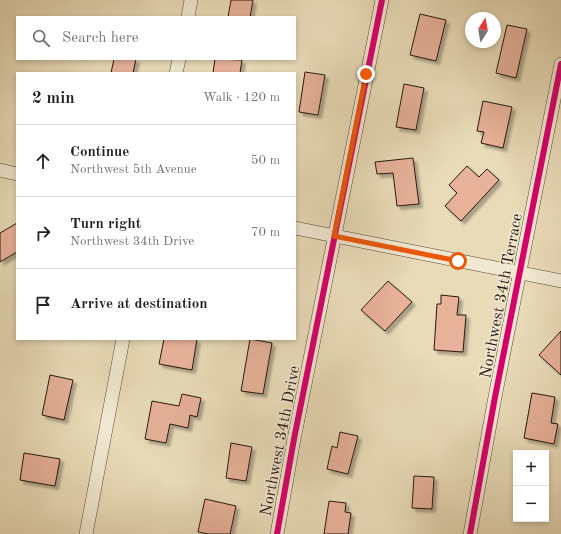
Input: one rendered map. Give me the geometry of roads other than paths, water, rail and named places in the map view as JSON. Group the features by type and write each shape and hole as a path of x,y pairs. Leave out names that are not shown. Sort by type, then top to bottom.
{"street":[{"path":"188,16 191,0"},
{"name":"Northwest 34th Drive","path":"277,534 334,236 382,0"},
{"path":"176,72 179,60"},
{"name":"Northwest 34th Terrace","path":"470,534 561,64"},
{"path":"0,170 16,174"},
{"path":"296,228 561,281"},
{"path":"86,534 123,340"}]}
